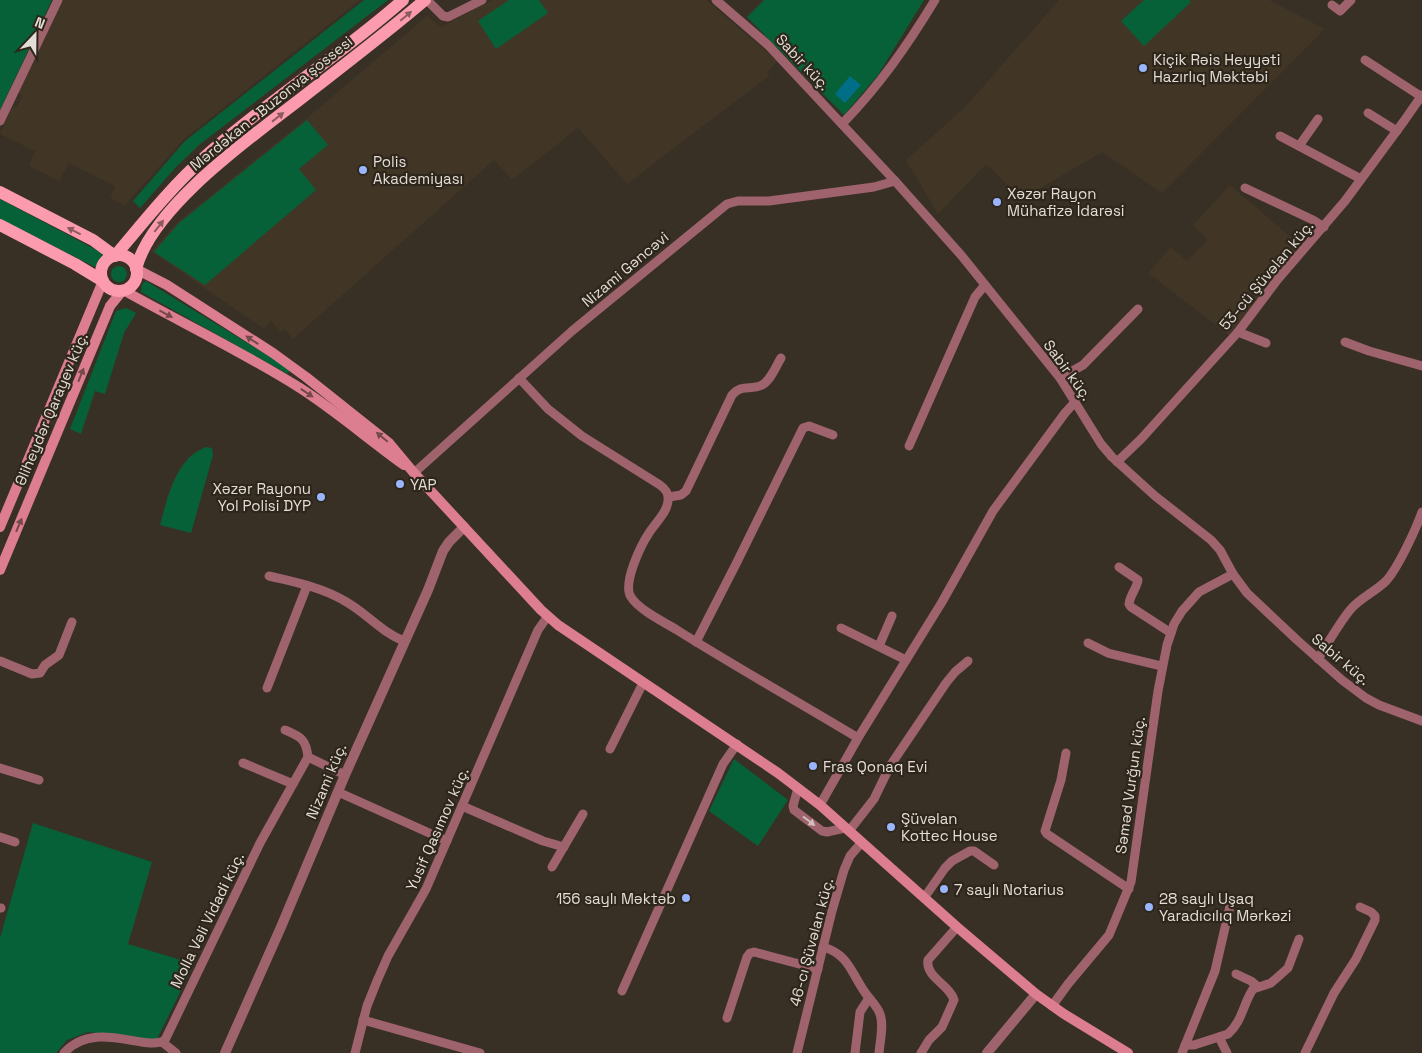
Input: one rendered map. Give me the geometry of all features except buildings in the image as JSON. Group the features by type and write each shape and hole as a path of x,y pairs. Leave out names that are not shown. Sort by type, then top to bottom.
{"main road":[{"path":"115,256 180,180 208,154 372,26 402,0"},
{"name":"Mərdəkan - Buzonva şossesi","path":"136,269 151,236 190,189 240,146 426,0"},
{"path":"0,192 93,240 115,256"},
{"path":"0,225 76,264 112,289 123,290 299,388 354,426 414,473"},
{"path":"103,281 103,265 110,258 121,255 131,260 136,269 136,280 123,290"},
{"path":"136,269 167,285 273,353 389,443 414,473 548,616 642,683 737,744 798,788 820,805 957,927 1036,994 1128,1053"},
{"name":"Əliheydər Qarayev küç.","path":"0,528 103,281"},
{"name":"Əliheydər Qarayev küç.","path":"0,570 110,306 123,290"},
{"path":"33,449 48,455"}],"street":[{"path":"0,121 58,0"},
{"path":"426,0 443,16 448,17 482,0"},
{"name":"Sabir küç.","path":"716,0 760,36 896,180 985,285 1060,378 1101,444 1117,462 1155,496 1211,540 1220,550 1232,574 1254,600 1318,659 1366,698 1395,712 1422,721"},
{"path":"842,124 864,102 887,74 935,0"},
{"path":"1332,5 1340,11 1351,0"},
{"path":"1365,60 1422,96"},
{"name":"53-cü Şüvəlan küç.","path":"1117,462 1141,439 1238,332 1273,285 1324,227 1362,179 1422,96"},
{"path":"1368,113 1397,131"},
{"path":"1299,146 1318,119"},
{"path":"1280,136 1362,179"},
{"name":"Nizami Gəncəvi","path":"414,473 613,296 727,204 738,201 769,201 874,187 896,180"},
{"path":"1245,188 1324,227"},
{"path":"909,446 974,297 985,285"},
{"path":"1060,378 1083,365 1138,309"},
{"path":"1238,332 1266,343"},
{"path":"1345,342 1422,366"},
{"path":"668,497 681,496 686,490 732,394 741,387 756,387 766,382 781,358"},
{"path":"519,378 557,416 598,447 660,485 666,491 668,497 666,509 648,534 629,581 629,594 636,602 696,642 858,738"},
{"path":"820,805 858,738 942,602 993,511 1075,402"},
{"path":"696,642 741,555 802,428 809,426 833,435"},
{"path":"1318,659 1350,611 1358,602 1386,581 1392,573 1414,533 1422,512"},
{"name":"Nizami küç.","path":"225,1053 446,546 464,527"},
{"path":"1119,566 1138,580 1129,604 1171,633"},
{"name":"Səməd Vurğun küç.","path":"1052,1006 1068,984 1110,935 1129,889 1134,868 1162,666 1178,616 1194,597 1232,574"},
{"path":"269,576 307,586 342,599 385,632 404,641"},
{"path":"268,688 307,586"},
{"name":"Yusif Qasımov küç.","path":"355,1053 363,1020 382,969 422,898 538,630 548,616"},
{"path":"879,646 892,616"},
{"path":"0,661 32,674 40,673 45,665 60,655 72,622"},
{"path":"841,628 906,660"},
{"path":"1088,643 1108,653 1162,666"},
{"path":"798,788 793,806 794,810 822,831 847,830 874,799 890,766 946,683 968,661"},
{"path":"610,749 642,683"},
{"path":"286,730 303,740 306,744 308,757 345,774"},
{"path":"622,991 723,764 737,744"},
{"path":"1066,753 1061,780 1045,831 1129,889"},
{"name":"Molla Vəli Vidadi küç.","path":"162,1042 168,1034 260,843 308,757"},
{"path":"243,763 293,784"},
{"path":"0,768 39,780"},
{"path":"338,792 447,840"},
{"path":"462,806 542,842 564,847"},
{"path":"552,867 583,814"},
{"path":"0,837 15,842"},
{"name":"46-cı Şüvəlan küç.","path":"797,1053 844,870 850,856 862,842"},
{"path":"924,898 945,868 952,861 970,851 974,851 994,865"},
{"path":"1183,1049 1215,971 1230,906"},
{"path":"1306,1053 1334,993 1356,959 1375,920 1375,916 1371,912 1360,907"},
{"path":"921,1053 929,1040 942,1027 954,1000 952,994 929,969 928,960 957,927"},
{"path":"1183,1049 1228,1034 1236,1025 1251,992 1258,987 1271,983 1291,964 1299,939"},
{"path":"823,946 832,949 845,959 880,1014 882,1022 880,1053"},
{"path":"727,1018 747,956 750,953 754,952 818,969"},
{"path":"1236,974 1251,981 1258,987"},
{"path":"987,1053 1036,994"},
{"path":"855,1053 860,1012 869,998"},
{"path":"363,1020 480,1053"},
{"path":"1219,1037 1227,1053"},
{"path":"64,1053 80,1041 89,1038 111,1038 157,1044 162,1042 176,1053"}],"shaded area":[{"path":"63,0 360,0 184,139 125,205 110,198 115,186 69,163 59,181 29,166 35,151 0,134 12,107 17,106 20,102 22,96 18,93"},
{"name":"Polis Akademiyası","path":"492,0 706,0 778,61 767,72 770,75 627,184 578,128 512,180 494,160 293,339 284,329 281,332 271,321 264,329 151,251 178,222 306,119 427,16 441,27"},
{"name":"Kiçik Rəis Heyyəti Hazırlıq Məktəbi","path":"1059,0 1269,0 1325,29 1162,193 1102,152 1022,199 986,164 938,214 906,160 965,107"},
{"path":"1230,185 1301,246 1229,335 1148,273 1171,247 1187,261 1208,240 1193,225"}],"green space":[{"path":"0,0 52,0 0,110"},
{"path":"364,0 388,0 199,145 176,167 140,208 133,201 185,141"},
{"path":"509,0 539,0 548,13 496,49 478,21"},
{"path":"764,0 924,0 878,75 844,115 747,17"},
{"path":"1144,0 1189,0 1191,2 1144,46 1121,21"},
{"path":"307,120 328,145 299,169 316,190 205,285 154,252 179,223"},
{"path":"0,199 102,253 100,261 95,267 0,219"},
{"path":"119,266 125,268 127,274 125,280 119,282 113,280 111,274 113,268"},
{"path":"146,281 290,369 288,374 141,292 142,284"},
{"path":"126,308 136,313 124,333 105,394 95,391 81,434 70,429 116,311"},
{"path":"206,447 212,448 213,455 191,533 160,525 170,490 180,469 196,452"},
{"path":"734,759 788,800 758,846 709,811"},
{"path":"33,823 152,862 128,944 194,964 157,1039 88,1032 67,1040 56,1053 0,1053 0,938"}],"water":[{"path":"850,76 861,85 845,103 835,94"}],"place":[{"name":"Kiçik Rəis Heyyəti Hazırlıq Məktəbi","path":"1143,68"},
{"name":"Polis Akademiyası","path":"363,170"},
{"name":"Xəzər Rayon Mühafizə İdarəsi","path":"997,202"},
{"name":"YAP","path":"400,484"},
{"name":"Xəzər Rayonu Yol Polisi DYP","path":"321,497"},
{"name":"Fras Qonaq Evi","path":"813,766"},
{"name":"Şüvəlan Kottec House","path":"891,827"},
{"name":"7 saylı Notarius","path":"944,889"},
{"name":"156 saylı Məktəb","path":"686,898"},
{"name":"28 saylı Uşaq Yaradıcılıq Mərkəzi","path":"1149,907"}]}
